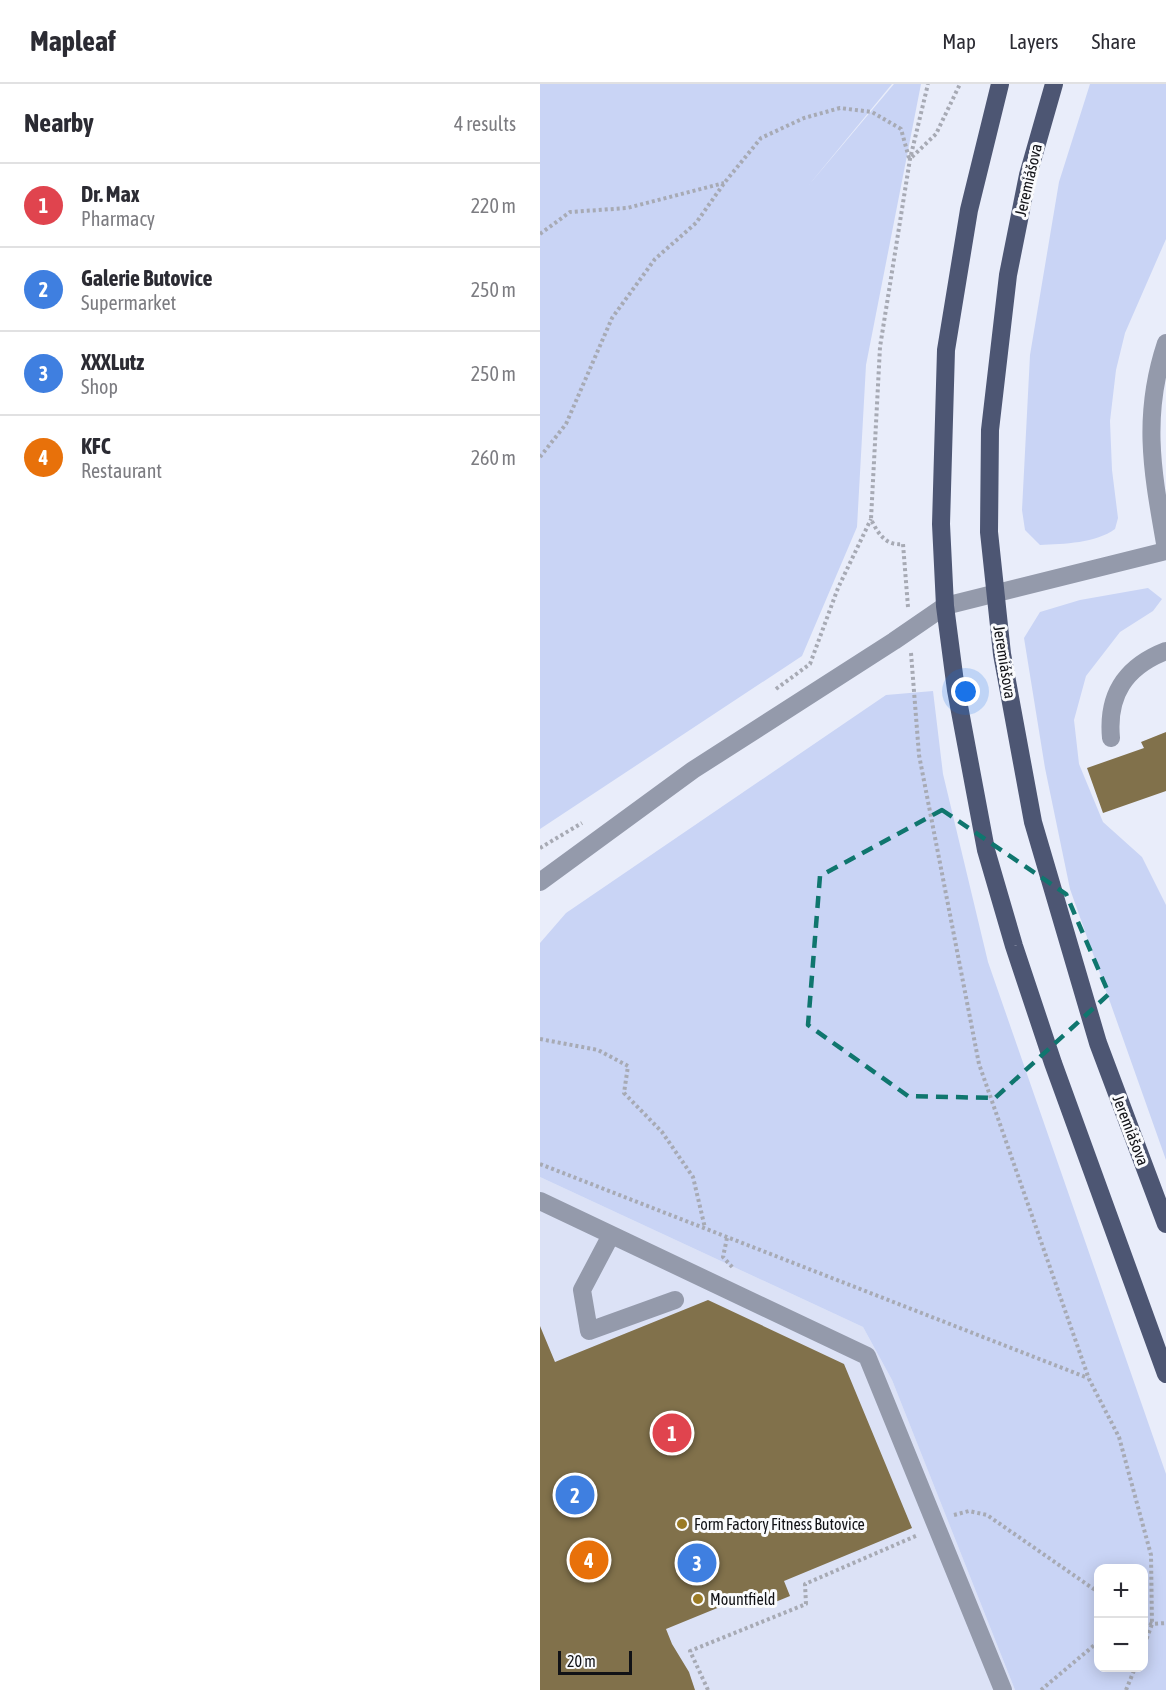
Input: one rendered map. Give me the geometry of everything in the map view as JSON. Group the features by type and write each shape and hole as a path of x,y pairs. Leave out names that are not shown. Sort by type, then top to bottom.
{"main road":[{"path":"1000,84 969,210 946,350 941,524 945,606 956,690 986,850 1053,1063 1166,1374"},
{"name":"Jeremiášova","path":"1054,84 1028,175 1008,275 990,430 989,532 1002,654 1033,822 1098,1042 1166,1224"}],"street":[{"path":"540,882 693,770 945,606 1166,550 1155,484 1150,433 1155,382 1166,343"},
{"path":"1111,738 1110,710 1121,686 1143,663 1166,651"},
{"path":"540,1201 867,1356 1003,1690"},
{"path":"611,1235 582,1290 589,1330 675,1300"}],"path":[{"path":"772,692 810,664 838,588 871,519 880,347 910,159 928,84"},
{"path":"910,159 936,134 960,84"},
{"path":"540,456 566,424 612,318 655,259 696,223 761,138 804,118 840,108 872,112 902,129 910,159"},
{"path":"540,234 570,212 627,208 725,183"},
{"path":"871,519 877,533 888,542 895,545 903,544 907,602"},
{"path":"912,660 919,755 980,1064 1089,1379 1119,1437 1151,1555 1152,1624 1148,1634"},
{"path":"540,848 584,821"},
{"path":"540,1039 598,1050 628,1065 624,1093 662,1132 693,1177 705,1229"},
{"path":"540,1164 1089,1379"},
{"path":"728,1238 723,1257 736,1271"},
{"path":"951,1516 969,1511 987,1515 1094,1589"},
{"path":"708,1690 690,1651 806,1604 805,1584 918,1536 916,1529"},
{"path":"1148,1622 1166,1623"},
{"path":"1041,1690 1094,1645"},
{"path":"1126,1690 1133,1672"}],"highlighted area":[{"path":"942,810 1066,894 1109,994 995,1098 908,1096 808,1025 820,876"}],"shaded area":[{"path":"540,84 892,84 808,186 894,84 921,84 866,365 857,527 802,656 540,829"},
{"path":"1090,84 1166,84 1166,239 1125,333 1116,370 1110,421 1112,470 1118,518 1115,529 1089,540 1040,545 1025,530 1022,510 1030,355 1059,182"},
{"path":"1148,588 1162,599 1153,611 1120,632 1086,676 1074,720 1079,764 1103,822 1142,857 1166,905 1166,1160 1070,889 1045,768 1024,638 1040,612 1080,600"},
{"path":"933,691 943,774 988,962 1166,1474 1166,1690 1015,1690 892,1380 863,1327 540,1177 540,943 566,913 886,695"},
{"path":"540,1177 863,1327 892,1380 1015,1690 540,1690"}],"building":[{"path":"1166,732 1166,791 1103,813 1087,768 1144,748 1141,742"},
{"path":"708,1300 844,1364 912,1528 784,1581 790,1596 761,1608 754,1593 666,1629 689,1672 695,1690 540,1690 540,1326 555,1362"}],"place":[{"name":"Dr. Max","path":"672,1433"},
{"name":"Galerie Butovice","path":"575,1495"},
{"name":"Form Factory Fitness Butovice","path":"682,1524"},
{"name":"KFC","path":"589,1560"},
{"name":"XXXLutz","path":"697,1563"},
{"name":"Mountfield","path":"698,1599"}]}
